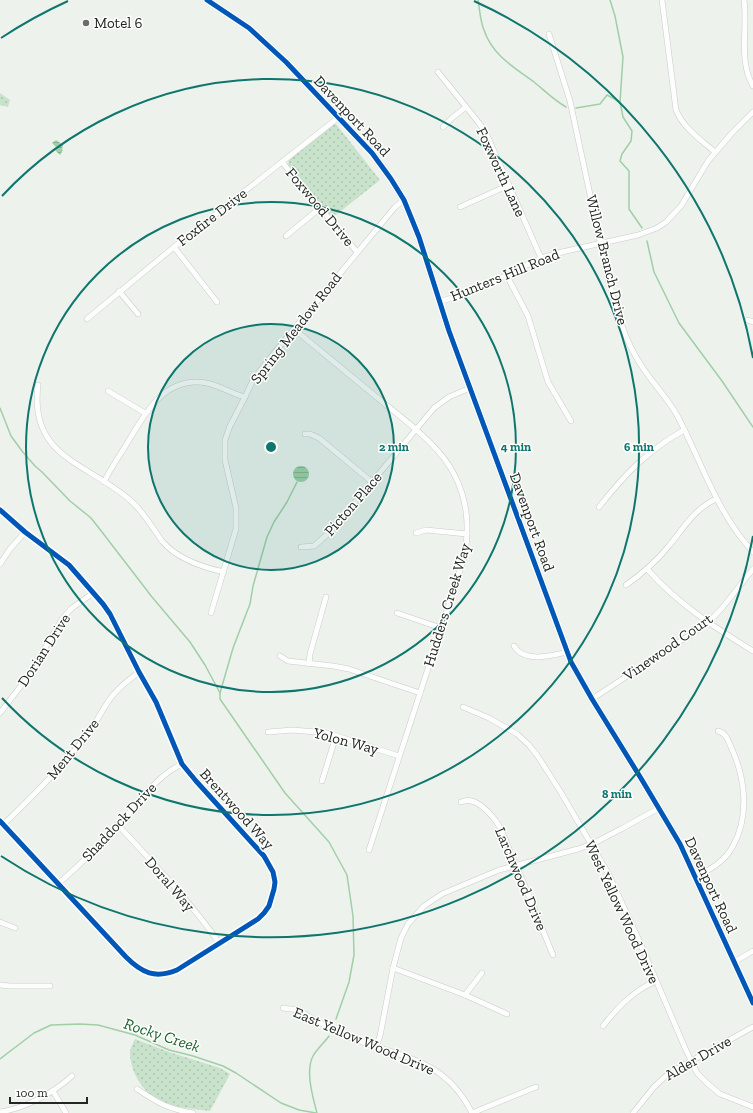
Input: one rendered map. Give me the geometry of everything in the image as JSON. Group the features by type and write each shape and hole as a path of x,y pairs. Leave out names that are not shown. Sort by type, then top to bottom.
{"street":[{"name":"Davenport Road","path":"207,0 249,28 266,43 339,117 372,153 404,200 419,237 439,302 470,388 567,652 592,699 680,844 753,1003"},
{"path":"662,0 676,110 687,128 715,152"},
{"path":"744,0 745,62 746,71 753,86"},
{"name":"Willow Branch Drive","path":"549,34 570,101 614,303 631,348 641,366 671,407 684,430 723,512 753,552"},
{"name":"Foxworth Lane","path":"438,72 486,134 541,258"},
{"path":"443,127 466,107"},
{"name":"Hunters Hill Road","path":"439,302 479,289 541,258 648,232 657,228 666,222 681,206 708,161 753,112"},
{"name":"Foxfire Drive","path":"87,319 119,291 339,117"},
{"name":"Foxwood Drive","path":"282,162 357,252"},
{"path":"460,207 509,185"},
{"name":"Spring Meadow Road","path":"211,613 235,535 237,523 236,508 225,460 224,444 230,426 253,380 266,363 395,207 404,200"},
{"path":"286,236 320,208"},
{"path":"174,247 217,302"},
{"path":"507,276 528,316 548,382 571,421"},
{"path":"119,291 138,314"},
{"name":"Hudders Creek Way","path":"294,329 415,430 442,455 455,476 466,510 467,534 465,555 369,850"},
{"path":"104,482 145,413 154,402 165,393 180,385 198,382 209,383 244,397"},
{"path":"38,385 36,400 42,426 49,438 63,455 134,503 164,542 175,553 194,563 224,572"},
{"name":"Picton Place","path":"301,548 312,547 320,542 339,522 415,430 440,403 449,397 470,388"},
{"path":"108,390 145,413"},
{"path":"599,507 618,482 636,464 660,444 684,430"},
{"path":"305,434 310,434 319,438 372,482"},
{"path":"626,585 648,570 669,547 697,511 707,503 716,499"},
{"name":"Brentwood Way","path":"0,510 25,532 69,565 110,614 156,702 182,764 264,856 274,876 274,889 269,906 258,919 220,944 172,972 158,974 148,973 136,966 126,957 2,823"},
{"path":"416,533 426,530 467,534"},
{"path":"0,564 10,549 25,532"},
{"name":"Vinewood Court","path":"592,699 708,622 722,608 753,569"},
{"path":"648,570 672,595 708,622 753,651"},
{"name":"Dorian Drive","path":"0,713 30,674 62,619 72,608 93,593"},
{"path":"309,664 310,654 326,596"},
{"path":"397,613 441,628"},
{"path":"514,646 518,652 532,656 549,656 567,652"},
{"path":"280,656 288,661 349,669 420,693"},
{"name":"Ment Drive","path":"2,823 45,783 93,728 112,696 139,672"},
{"name":"West Yellow Wood Drive","path":"463,707 502,725 517,734 529,745 546,769 592,844 622,903 697,1073 715,1090 725,1096 753,1107"},
{"name":"Yolon Way","path":"268,732 293,730 315,732 336,736 399,756"},
{"path":"696,878 715,866 728,854 737,837 742,817 744,793 739,766 729,741 724,733 718,731"},
{"path":"322,781 336,736"},
{"name":"Shaddock Drive","path":"58,884 118,825 160,778 173,768 182,764"},
{"name":"Larchwood Drive","path":"461,802 469,800 474,801 492,816 500,829 553,955"},
{"path":"376,1047 380,1036 398,948 405,930 412,919 424,906 452,889 499,870 592,844 658,808"},
{"name":"Doral Way","path":"118,825 162,873 212,932 220,944"},
{"path":"0,922 15,928"},
{"path":"734,962 753,952"},
{"path":"393,968 465,995 507,1014"},
{"path":"465,995 482,972"},
{"path":"603,1026 624,1002 641,988 656,981"},
{"path":"0,985 50,986"},
{"name":"East Yellow Wood Drive","path":"283,1008 299,1010 338,1033 420,1062 452,1082 472,1113"},
{"name":"Alder Drive","path":"633,1113 660,1080 691,1060 753,1027"},
{"path":"0,1112 20,1106 52,1091 72,1076"},
{"path":"472,1113 536,1087"},
{"path":"137,1089 166,1107 178,1111 193,1113"},
{"path":"52,1091 66,1113"}],"shaded area":[{"path":"0,93 10,100 8,107 0,105"},
{"path":"333,124 336,124 380,180 332,218 288,165 289,160"},
{"path":"56,140 63,145 63,150 60,155 55,150 56,147 52,143"},
{"path":"301,466 307,468 309,474 307,480 301,482 295,480 293,474 295,468"},
{"path":"135,1039 169,1052 220,1068 230,1074 210,1111 173,1105 161,1101 149,1093 139,1082 131,1061 130,1050"}],"waterway":[{"path":"478,0 483,27 488,39 498,54 566,107"},
{"path":"610,0 615,16 623,57 620,102 623,117 632,131 631,141 622,154 620,161 629,171 629,209 642,228"},
{"path":"576,108 600,104 607,95 620,102"},
{"path":"647,241 654,272 679,323 722,381 753,427"},
{"path":"0,408 11,436 22,451 70,501 91,518 152,597 190,642 205,665 220,693"},
{"path":"297,482 267,537 253,586 250,604 233,648 220,693 220,699 285,793 329,842 347,875 353,916 354,955 349,982 336,1019"},
{"name":"Rocky Creek","path":"0,1059 34,1033 51,1025 98,1025 135,1035 169,1050 223,1066 281,1103 299,1110 316,1113"},
{"path":"317,1113 310,1084 311,1062 315,1053 329,1036"}],"cycle path":[{"path":"207,0 249,28 286,62 372,153 404,200 419,237 449,331 571,662 680,844 753,1003"},
{"path":"0,510 25,532 69,565 103,604 110,614 156,702 182,764 264,856 273,872 275,882 274,889 269,906 258,919 177,970 162,974 149,973 143,971 126,957 0,821"}],"place":[{"name":"Motel 6","path":"86,23"}]}
